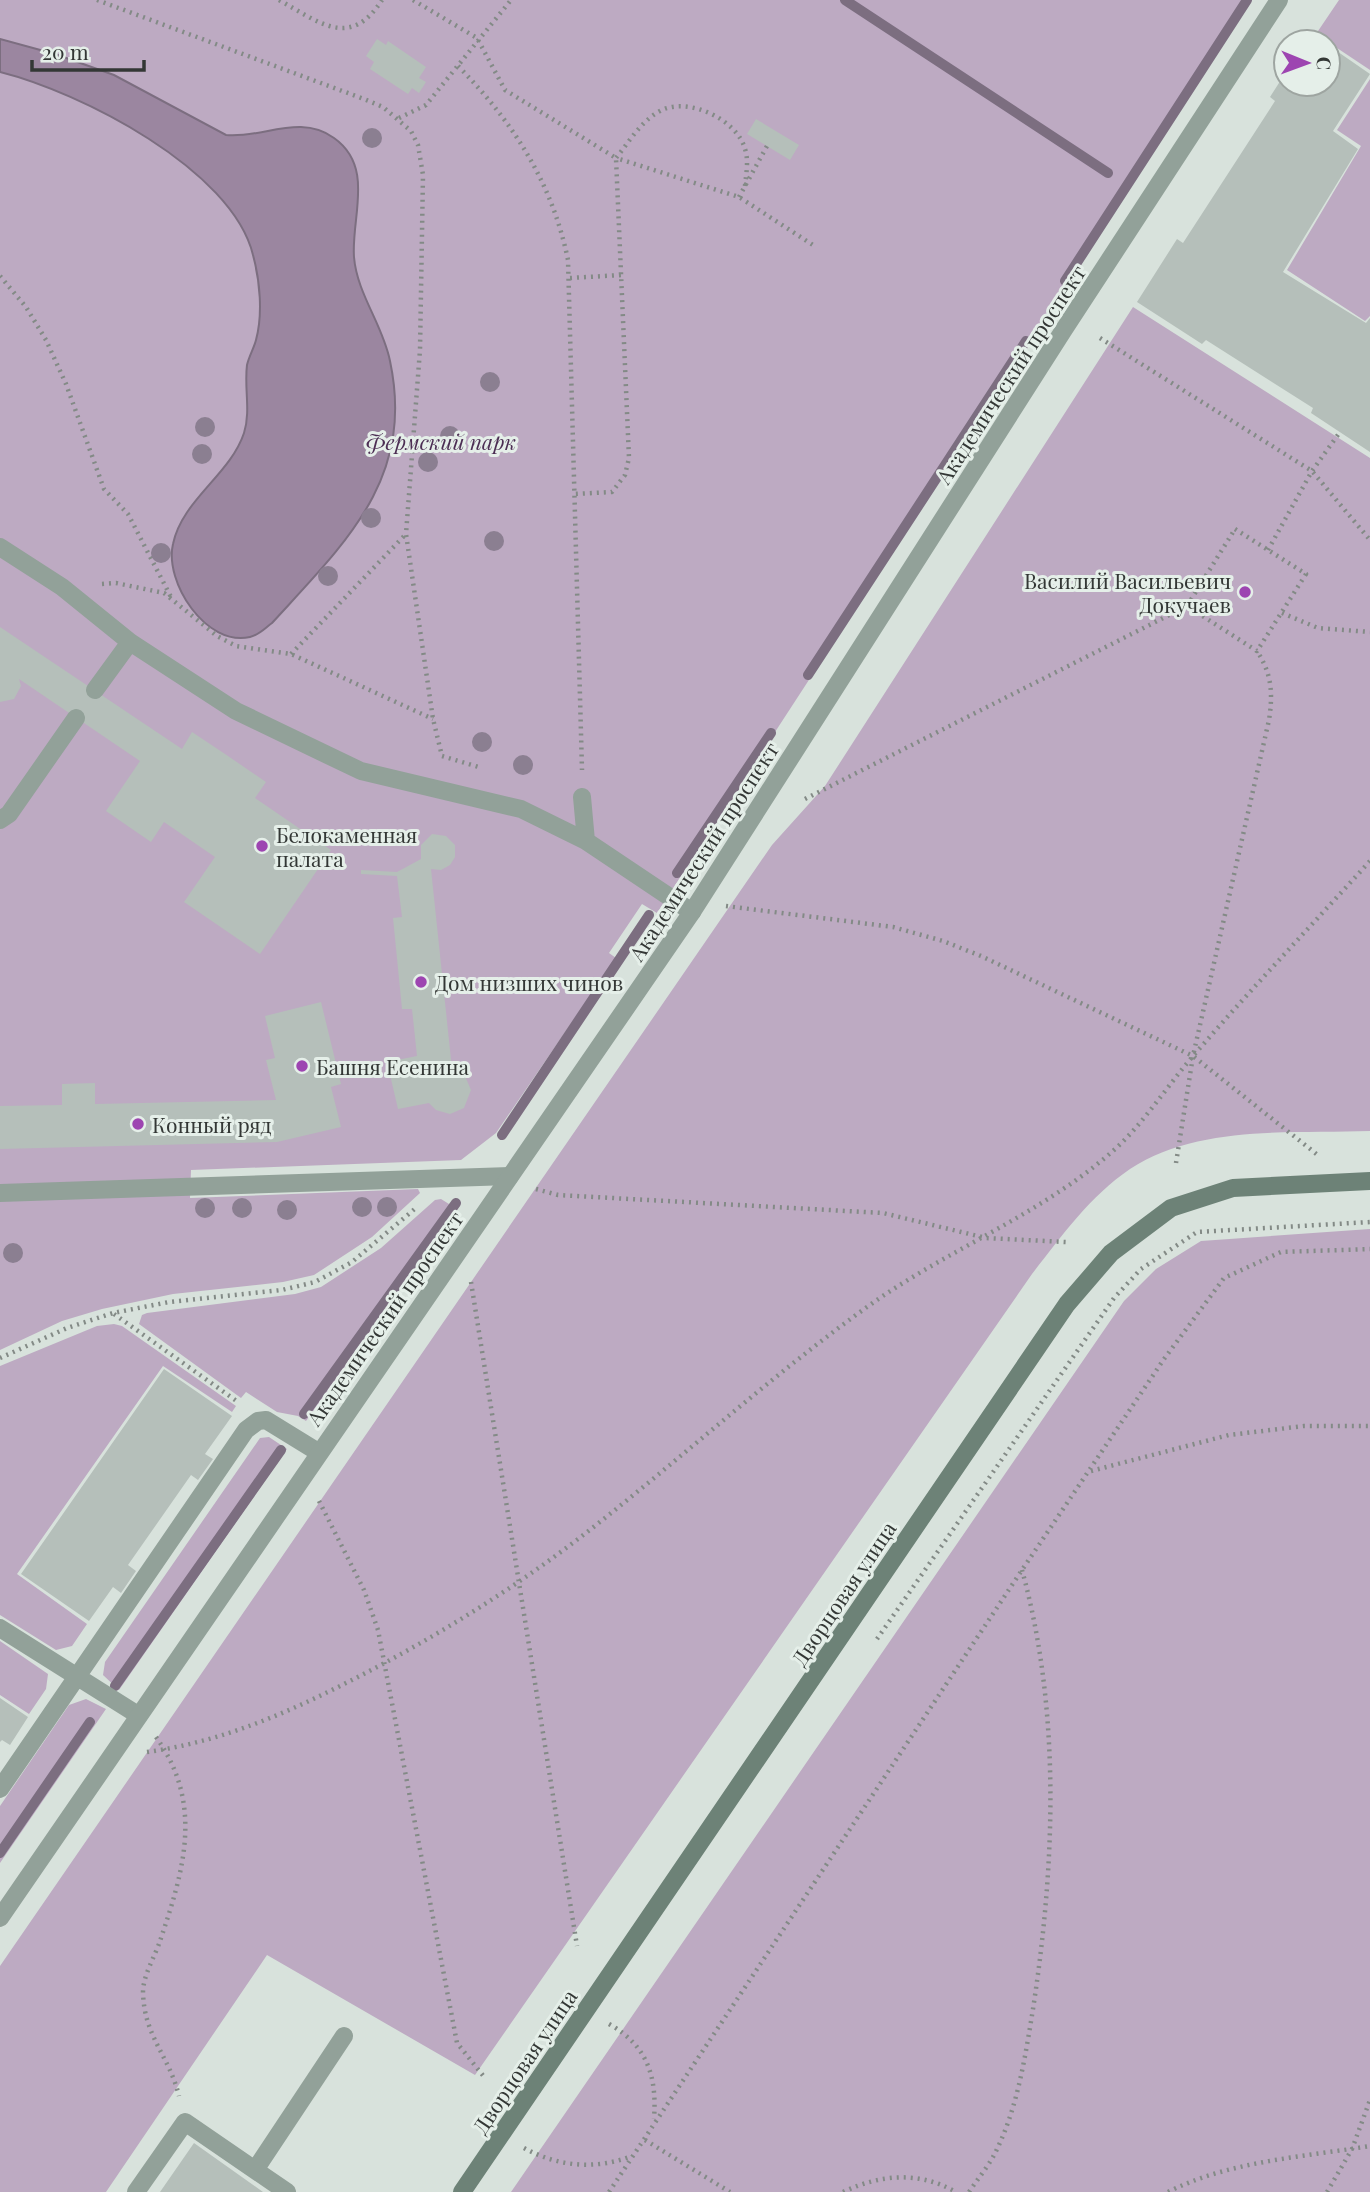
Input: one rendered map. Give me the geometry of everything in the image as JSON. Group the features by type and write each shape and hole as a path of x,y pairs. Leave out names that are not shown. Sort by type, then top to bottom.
{"main road":[{"name":"Дворцовая улица","path":"462,2192 1067,1304 1111,1253 1171,1208 1233,1188 1370,1181"}],"street":[{"name":"Академический проспект","path":"0,1918 692,912 1063,331 1279,0"},
{"path":"0,547 62,587 130,642 236,711 360,771 520,809 586,841 692,912"},
{"path":"95,690 130,642"},
{"path":"0,820 9,814 76,718"},
{"path":"582,797 586,841"},
{"path":"0,1193 510,1175"},
{"path":"0,1789 251,1425 266,1420 274,1423 318,1452"},
{"path":"0,1628 138,1715"},
{"path":"255,2170 344,2036"},
{"path":"136,2192 185,2122 287,2192"}],"path":[{"path":"279,0 327,26 338,29 365,22 382,0"},
{"path":"413,0 477,38 505,90 616,158 739,197 816,247"},
{"path":"399,118 426,105 477,38 511,0"},
{"path":"100,1 364,99 399,118 418,145 423,175 420,350 406,534 433,719 442,756 493,771"},
{"path":"458,66 506,120 545,184 562,230 570,278 582,797"},
{"path":"573,494 612,492 625,475 629,458 616,158 646,120 662,109 699,110 724,122 745,147 745,186"},
{"path":"739,197 768,146"},
{"path":"570,278 622,275"},
{"path":"0,276 26,307 46,340 66,384 104,489 128,514 171,598 217,636 236,646 291,654 433,719"},
{"path":"1100,338 1312,471 1370,540"},
{"path":"1268,550 1312,471 1340,432"},
{"path":"805,799 1187,606 1235,529 1306,574 1257,651"},
{"path":"291,654 406,534"},
{"path":"62,587 116,583 171,598"},
{"path":"1176,1163 1193,1056 1269,720 1272,684 1265,663 1257,651 1187,606"},
{"path":"1282,613 1318,628 1370,632"},
{"path":"140,1753 165,1750 241,1731 296,1709 385,1664 517,1581 588,1532 832,1332 895,1286 986,1238 1116,1148 1193,1056 1370,861"},
{"path":"726,906 893,927 943,941 1193,1056 1322,1158"},
{"path":"510,1175 531,1187 558,1195 883,1213 986,1238 1066,1242"},
{"path":"0,1358 67,1328 113,1313 169,1302 282,1290 316,1282 352,1262 397,1227 444,1177"},
{"path":"869,1649 1114,1298 1141,1269 1197,1232 1370,1222"},
{"path":"608,2192 1164,1359 1224,1278 1281,1252 1370,1249"},
{"path":"470,1275 577,1946"},
{"path":"113,1313 238,1402"},
{"path":"1090,1471 1229,1435 1304,1426 1370,1426"},
{"path":"317,1497 364,1590 378,1630 457,2043 485,2078"},
{"path":"969,2192 993,2156 1023,2076 1037,1983 1052,1842 1045,1706 1032,1608 1022,1570"},
{"path":"153,1734 165,1750 180,1788 187,1841 179,1884 143,1989 148,2031 173,2072 185,2122"},
{"path":"601,2035 616,2012"},
{"path":"608,2024 626,2034 646,2059 656,2089 654,2123"},
{"path":"1327,2192 1352,2149 1370,2100"},
{"path":"516,2159 531,2136"},
{"path":"645,2140 730,2192"},
{"path":"1168,2192 1191,2180 1242,2167 1370,2146"},
{"path":"523,2148 544,2159 576,2165 607,2166 632,2156"},
{"path":"844,2192 862,2183 905,2176 926,2179 956,2192"}],"green space":[{"name":"Фермский парк","path":"0,0 1252,0 657,913 642,904 609,953 616,958 496,1133 461,1160 191,1170 190,1198 418,1189 420,1193 372,1237 314,1275 283,1282 173,1294 102,1309 62,1321 0,1350"},
{"path":"1339,0 1370,0 1370,70 1342,51 1342,28 1320,28"},
{"path":"1370,79 1370,316 1365,321 1287,270 1361,146 1337,130"},
{"path":"1133,307 1370,458 1370,1131 1247,1134 1186,1144 1130,1169 1089,1204 1032,1274 475,2075 267,1955 106,2192 0,2192 0,1966 772,845 825,786"},
{"path":"441,1199 457,1209 306,1421 298,1416 277,1412 246,1392 241,1398 139,1324 142,1315 147,1313 295,1294 321,1287 381,1248 435,1200"},
{"path":"1370,1229 1370,2192 511,2192 1124,1301 1156,1269 1201,1241"},
{"path":"97,1326 122,1326 236,1406 232,1412 163,1366 17,1574 87,1624 72,1646 56,1650 0,1615 0,1366"},
{"path":"269,1437 287,1449 119,1690 103,1675 105,1662 260,1438"},
{"path":"0,1641 48,1674 46,1689 29,1714 0,1695"},
{"path":"86,1699 106,1709 0,1863 0,1806 69,1705"}],"shaded area":[{"path":"0,39 55,54 114,75 226,135 294,127 321,131 347,150 354,163 358,193 354,257 360,284 390,361 395,403 392,440 383,475 368,506 348,536 272,623 253,636 234,637 218,632 204,622 182,593 172,559 173,544 186,514 228,462 244,433 247,416 247,365 256,340 260,309 253,255 239,223 216,193 185,165 110,116 33,82 0,72"}],"building":[{"path":"377,39 386,45 388,41 426,67 419,78 426,82 419,93 412,88 408,94 370,69 374,62 366,56"},
{"path":"1342,55 1370,74 1333,131 1358,149 1283,272 1366,323 1370,318 1370,452 1311,413 1313,408 1206,340 1202,344 1137,302 1177,239 1183,243 1275,101 1270,97 1272,94 1272,98 1342,98"},
{"path":"756,119 799,145 790,160 747,134"},
{"name":"Белокаменная палата","path":"0,627 182,749 192,732 228,756 266,782 255,798 331,850 260,954 184,902 215,857 164,822 151,842 106,811 140,761 19,679 21,686 14,699 0,702"},
{"name":"Дом низших чинов","path":"432,834 446,836 455,845 455,857 450,865 441,870 431,869 452,1069 465,1076 471,1090 464,1108 450,1114 436,1110 429,1103 398,1109 387,1062 417,1056 412,1009 402,1009 393,918 402,917 397,876 361,874 361,870 397,872 421,859 421,845"},
{"name":"Конный ряд","path":"321,1002 341,1084 331,1087 341,1127 277,1142 0,1149 0,1106 62,1105 62,1084 95,1083 95,1104 276,1100 266,1060 275,1058 265,1016"},
{"path":"164,1369 232,1416 205,1454 213,1459 198,1480 191,1475 128,1565 136,1571 121,1593 113,1587 89,1621 21,1574"},
{"path":"0,1698 28,1717 10,1745 2,1740 0,1742"},
{"path":"194,2143 263,2192 160,2192"}],"waterway":[{"path":"845,0 1108,173"},
{"path":"1065,281 1247,0"},
{"path":"808,675 1026,341"},
{"path":"677,873 771,733"},
{"path":"502,1135 649,915"},
{"path":"304,1414 456,1203"},
{"path":"115,1686 281,1450"},
{"path":"0,1853 90,1722"}],"place":[{"name":"Василий Васильевич Докучаев","path":"1245,592"},
{"name":"Белокаменная палата","path":"262,846"},
{"name":"Дом низших чинов","path":"421,982"},
{"name":"Башня Есенина","path":"302,1066"},
{"name":"Конный ряд","path":"138,1124"}]}
